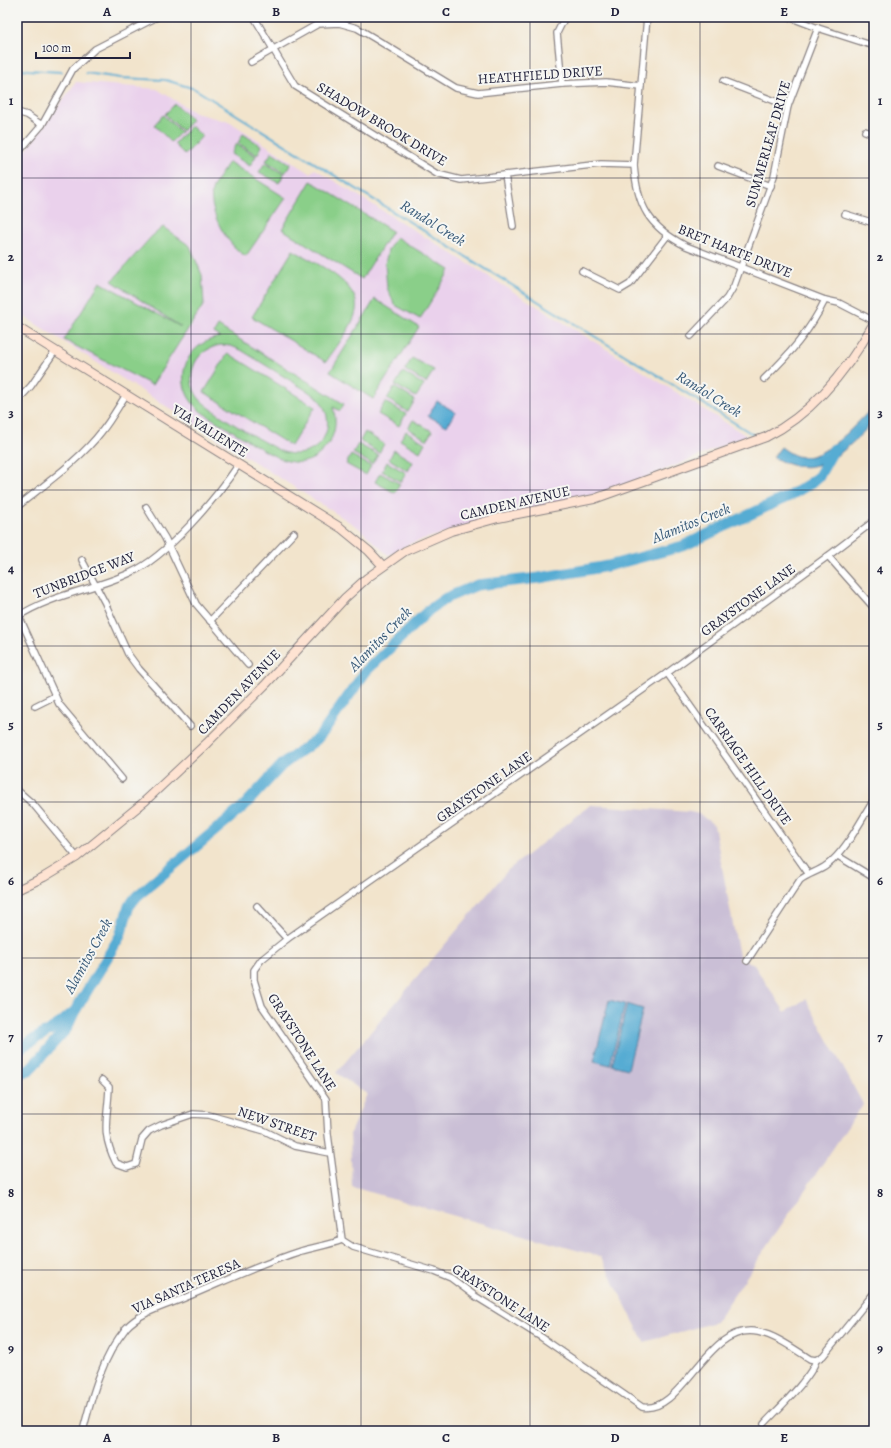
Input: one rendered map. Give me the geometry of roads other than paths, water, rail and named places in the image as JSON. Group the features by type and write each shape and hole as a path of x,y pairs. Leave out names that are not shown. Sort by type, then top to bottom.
{"street":[{"path":"17,154 42,125 73,69 95,49 157,17"},
{"name":"SHADOW BROOK DRIVE","path":"254,17 295,86 438,174 461,180 601,164 634,165"},
{"name":"BRET HARTE DRIVE","path":"647,17 634,165 635,185 641,203 652,222 668,236 686,246 825,300 839,303 874,322"},
{"path":"789,17 874,46"},
{"path":"562,84 556,33 564,19"},
{"name":"HEATHFIELD DRIVE","path":"251,62 318,24 339,23 358,28 456,88 478,93 562,84 606,82 641,86"},
{"name":"SUMMERLEAF DRIVE","path":"691,336 727,298 742,267 771,186 788,106 818,28"},
{"path":"723,81 788,106"},
{"path":"17,112 27,115 42,125"},
{"path":"865,131 874,134"},
{"path":"718,166 771,186"},
{"path":"505,175 513,226"},
{"path":"845,214 874,224"},
{"path":"582,271 620,290 630,284 668,236"},
{"path":"764,379 789,355 816,319 825,300"},
{"name":"CAMDEN AVENUE","path":"17,890 44,877 77,857 144,802 207,744 266,684 345,598 383,566 413,546 451,531 498,518 594,499 766,437 793,422 820,398 855,354 874,322"},
{"name":"VIA VALIENTE","path":"17,327 341,528 369,551 383,566"},
{"path":"17,401 31,386 55,351"},
{"path":"17,508 76,458 103,431 126,395"},
{"name":"TUNBRIDGE WAY","path":"18,617 50,600 131,573 153,560 199,514 239,464"},
{"path":"146,507 168,546 196,604 248,665"},
{"name":"GRAYSTONE LANE","path":"816,1360 765,1334 750,1332 736,1334 717,1346 681,1385 661,1403 652,1408 642,1407 541,1337 475,1296 451,1278 434,1271 353,1247 342,1240 330,1153 326,1099 262,1006 256,990 254,970 261,960 286,939 667,673 874,521"},
{"path":"210,621 294,533"},
{"path":"828,556 874,608"},
{"path":"82,560 105,603 128,654 139,669 190,726"},
{"path":"18,617 59,704 122,779"},
{"name":"CARRIAGE HILL DRIVE","path":"667,673 808,873"},
{"path":"34,706 55,696"},
{"path":"17,790 33,804 77,857"},
{"path":"747,961 800,880 808,873 827,866 838,856 874,800"},
{"path":"838,856 874,878"},
{"path":"257,906 286,939"},
{"name":"NEW STREET","path":"102,1080 109,1087 106,1129 108,1149 116,1163 127,1167 136,1164 142,1139 149,1131 161,1125 193,1114 209,1115 265,1131 295,1146 330,1153"},
{"name":"VIA SANTA TERESA","path":"83,1431 99,1376 112,1349 127,1327 134,1321 158,1309 264,1265 301,1251 342,1240"},
{"path":"764,1424 807,1376 816,1360 823,1356 874,1293"}],"water":[{"path":"437,401 455,412 447,426 428,416"},
{"path":"874,406 874,421 852,443 829,460 816,465 803,467 789,464 773,457 781,447 792,454 801,457 813,456 823,451 842,438"},
{"path":"609,1000 625,1004 610,1065 594,1061"},
{"path":"627,1004 643,1009 628,1069 612,1065"}],"waterway":[{"name":"Randol Creek","path":"17,68 61,72"},
{"name":"Randol Creek","path":"86,73 120,78 166,80 195,89 754,435"},
{"name":"Alamitos Creek","path":"17,1050 61,1023 75,1011 120,936 129,906 137,896 243,807 282,765 317,739 366,671 429,610 446,598 477,585 539,578 608,566 683,546 789,496 811,483 819,476 834,449"},
{"path":"17,1074 29,1070 67,1028 73,1015"}]}
